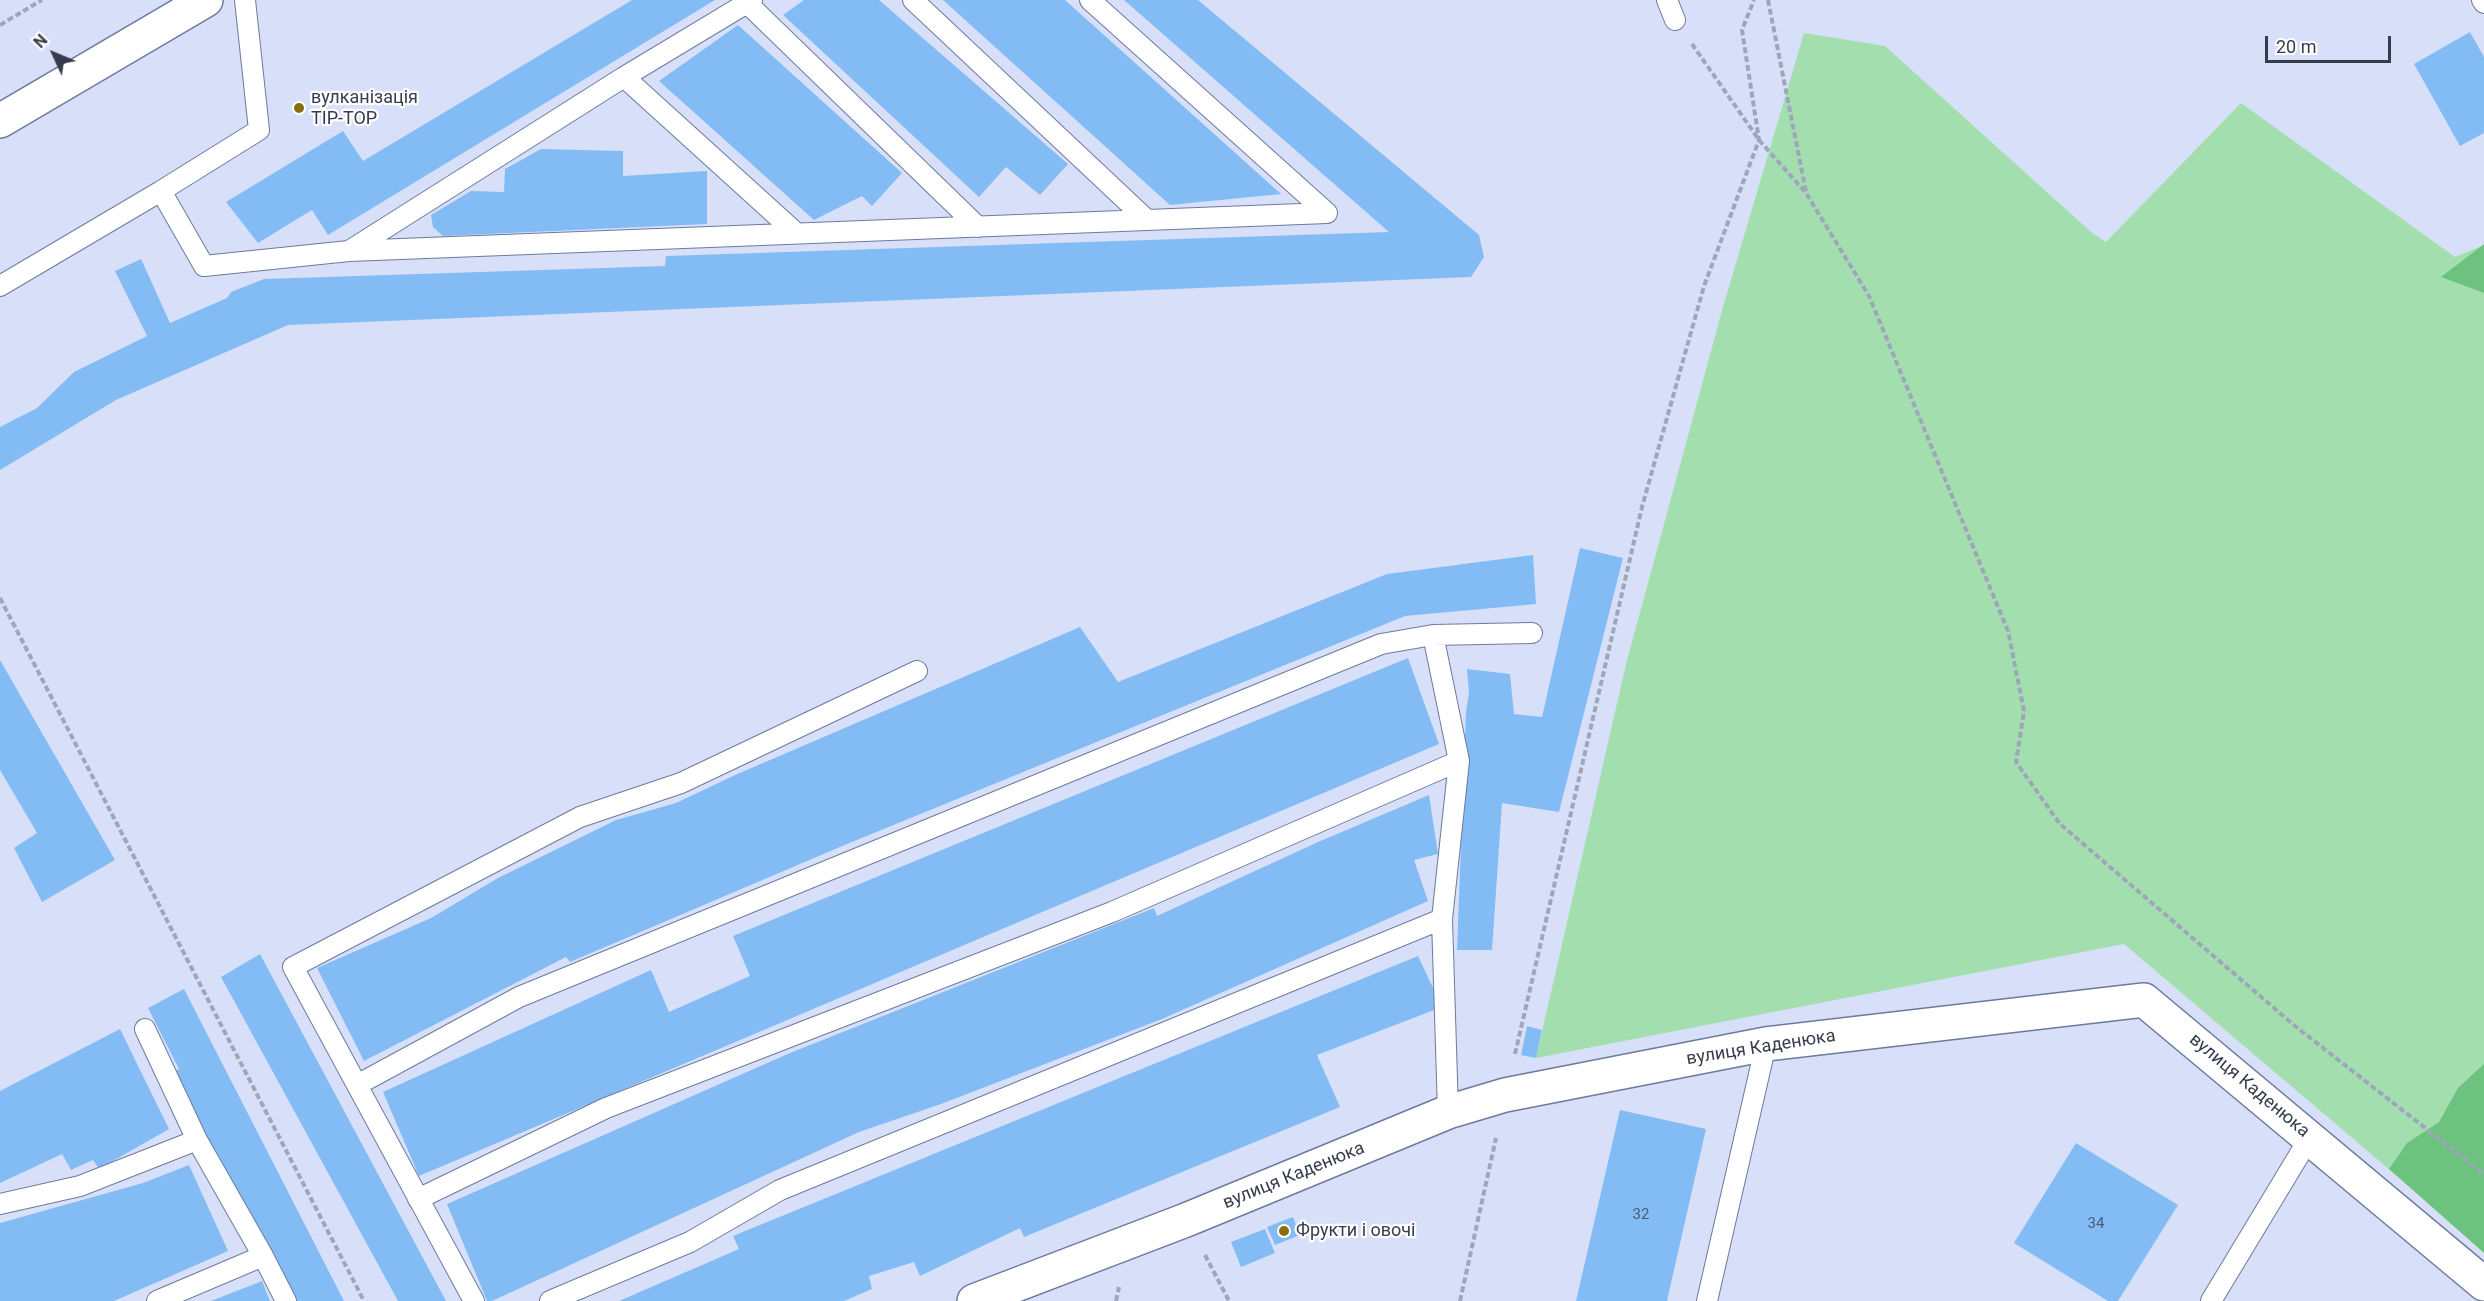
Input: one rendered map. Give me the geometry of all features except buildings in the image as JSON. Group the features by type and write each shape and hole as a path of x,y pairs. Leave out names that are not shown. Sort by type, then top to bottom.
{"street":[{"path":"0,121 206,0"},
{"name":"вулиця Каденюка","path":"974,1301 1186,1220 1448,1112 1505,1095 1766,1044 2144,1000 2484,1284"}],"lane":[{"path":"0,286 259,130 245,0"},
{"path":"913,0 1147,220"},
{"path":"161,191 204,266 348,251 1327,213 1090,0"},
{"path":"1667,0 1675,20"},
{"path":"348,251 624,77 749,2 978,227"},
{"path":"624,77 796,233"},
{"path":"357,1085 519,997 1381,644 1432,635 1532,633"},
{"path":"1432,635 1459,761 1442,919 1448,1112"},
{"path":"474,1301 293,967 580,818 681,783 917,671"},
{"path":"418,1199 606,1108 1112,912 1459,761"},
{"path":"550,1301 690,1242 780,1190 1442,919"},
{"path":"145,1029 197,1140 286,1301"},
{"path":"1707,1301 1766,1044"},
{"path":"2211,1301 2310,1137"},
{"path":"0,1204 80,1186 197,1140"},
{"path":"157,1301 263,1256"}],"path":[{"path":"0,25 42,0"},
{"path":"1460,1301 1505,1095 1642,507 1704,286 1759,140 1742,30 1754,0"},
{"path":"1768,0 1806,192"},
{"path":"1675,20 1759,140 1806,192 1869,296 2008,631 2024,711 2016,762 2060,824 2295,1026 2484,1173"},
{"path":"0,598 364,1301"},
{"path":"1186,1220 1229,1301"}],"green space":[{"path":"1804,33 1885,46 2091,232 2106,242 2241,103 2455,257 2484,245 2484,1250 2124,944 1536,1058 1626,664 1723,307"},
{"path":"2483,245 2484,293 2441,277"},
{"path":"2484,1064 2484,1253 2389,1169 2407,1143 2439,1122 2458,1088"}],"place":[{"name":"вулканізація TIP-TOP","path":"299,108"},
{"name":"Фрукти і овочі","path":"1284,1231"}]}
